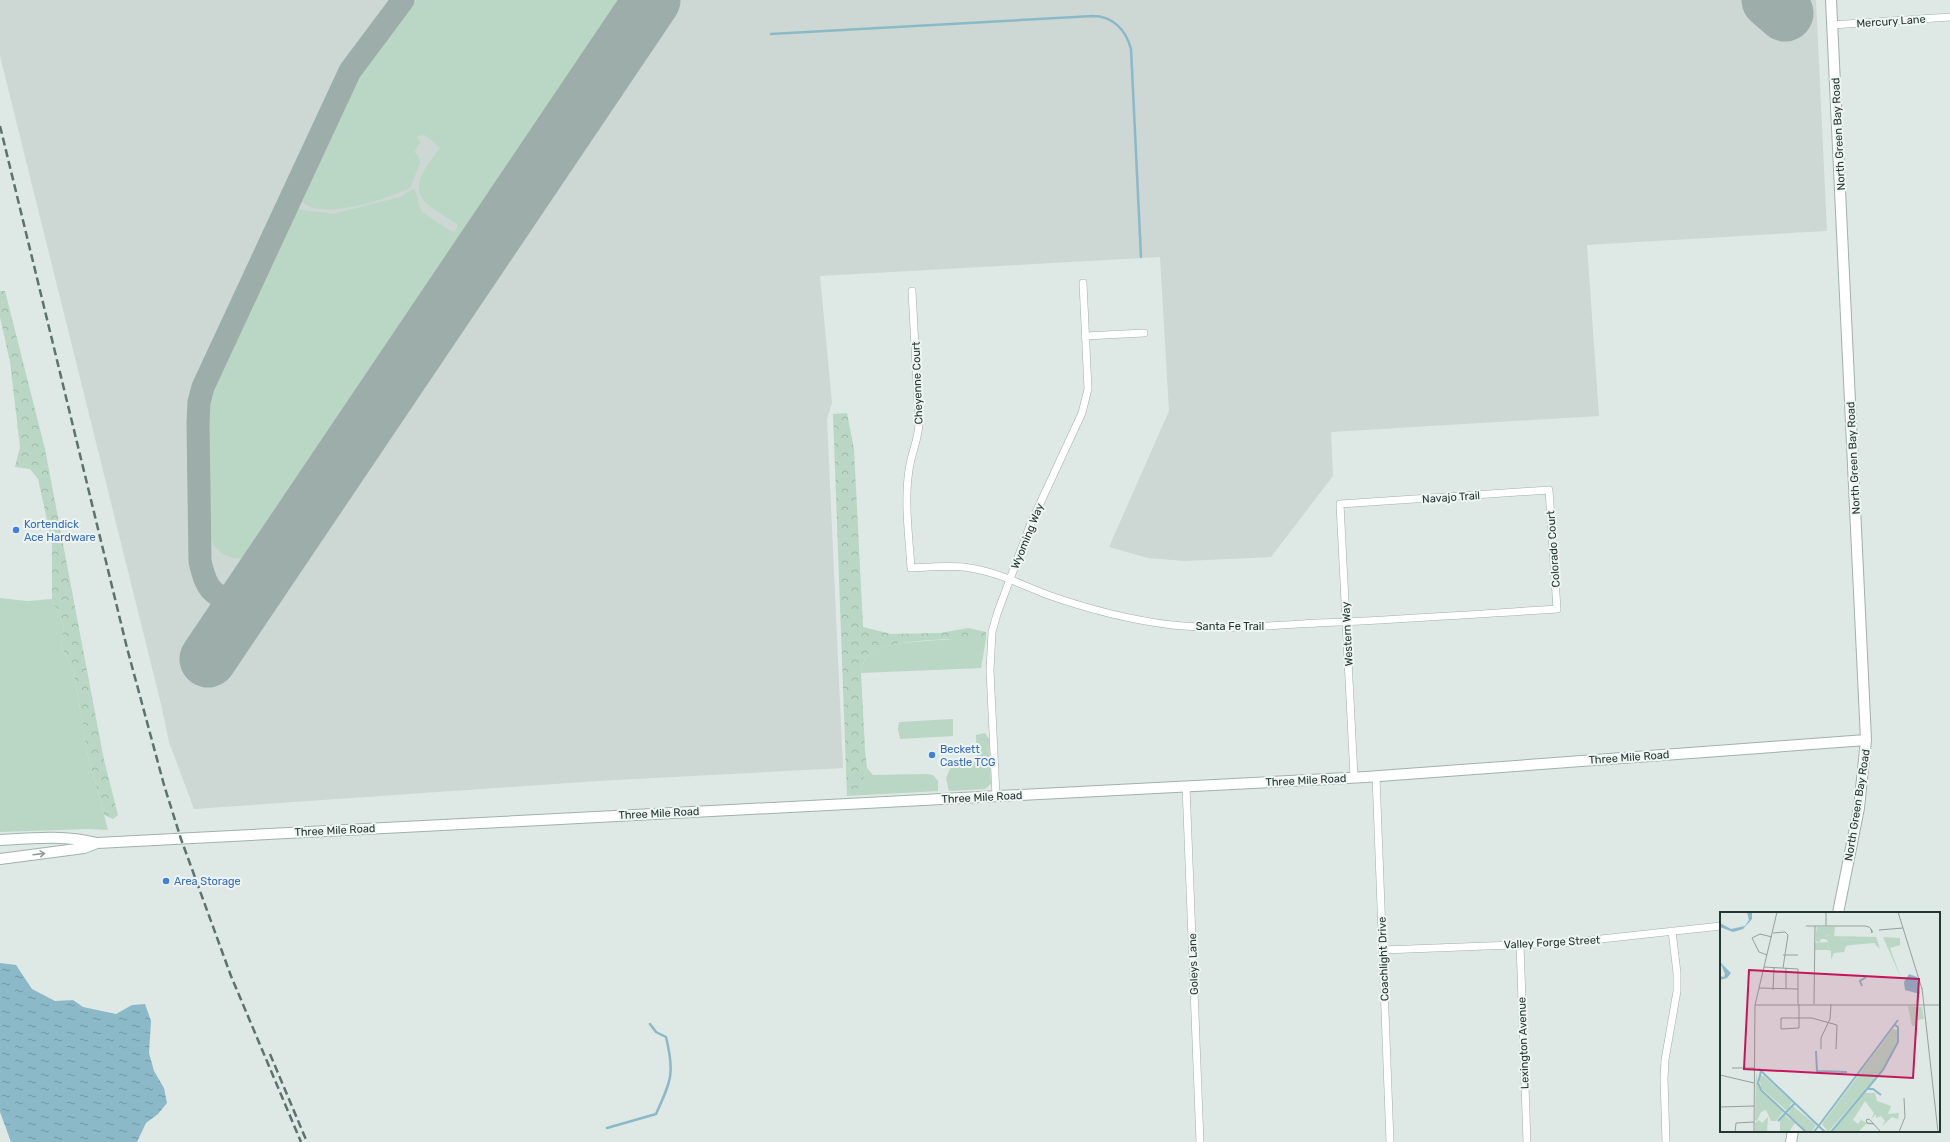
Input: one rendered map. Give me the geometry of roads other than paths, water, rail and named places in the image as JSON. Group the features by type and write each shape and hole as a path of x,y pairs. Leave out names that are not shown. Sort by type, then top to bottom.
{"street":[{"name":"North Green Bay Road","path":"1831,0 1866,740 1859,808 1838,912"},
{"name":"Mercury Lane","path":"1832,25 1950,17"},
{"name":"Wyoming Way","path":"996,796 990,651 996,614 1031,522 1086,402 1088,389 1083,283"},
{"name":"Cheyenne Court","path":"911,568 907,486 909,468 917,438 919,422 912,291"},
{"path":"1085,336 1144,333"},
{"name":"Navajo Trail","path":"1353,503 1549,490"},
{"name":"Colorado Court","path":"1549,490 1557,609"},
{"name":"Western Way","path":"1353,503 1340,504 1354,777"},
{"name":"Santa Fe Trail","path":"911,568 971,568 1085,607 1142,620 1173,625 1237,627 1557,609"},
{"name":"Three Mile Road","path":"0,859 84,848 98,843 1376,776 1866,740"},
{"name":"Coachlight Drive","path":"1376,776 1390,1142"},
{"name":"Goleys Lane","path":"1186,786 1200,1142"},
{"name":"Three Mile Road","path":"0,840 39,837 83,839 98,843"},
{"name":"Valley Forge Street","path":"1383,950 1605,940 1720,926"},
{"path":"1666,1142 1664,1079 1665,1060 1677,991 1677,973 1672,932"},
{"name":"Lexington Avenue","path":"1520,944 1527,1142"},
{"path":"1791,1142 1793,1132"}],"water":[{"path":"0,963 16,965 32,989 55,1001 73,1000 83,1007 116,1014 132,1005 145,1004 151,1021 149,1053 154,1071 164,1088 167,1103 158,1114 146,1123 137,1142 11,1142 0,1112"}],"waterway":[{"path":"771,34 1093,16 1107,18 1112,21 1122,30 1131,49 1141,257"},
{"path":"607,1128 656,1114 665,1093 671,1069 669,1050 666,1037 656,1032 650,1024"}],"railway":[{"path":"0,126 127,648 164,785 181,839 231,976 301,1142"},
{"path":"270,1054 307,1142"}],"place":[{"name":"Kortendick Ace Hardware","path":"16,530"},
{"name":"Beckett Castle TCG","path":"932,755"},
{"name":"Area Storage","path":"166,881"}]}
